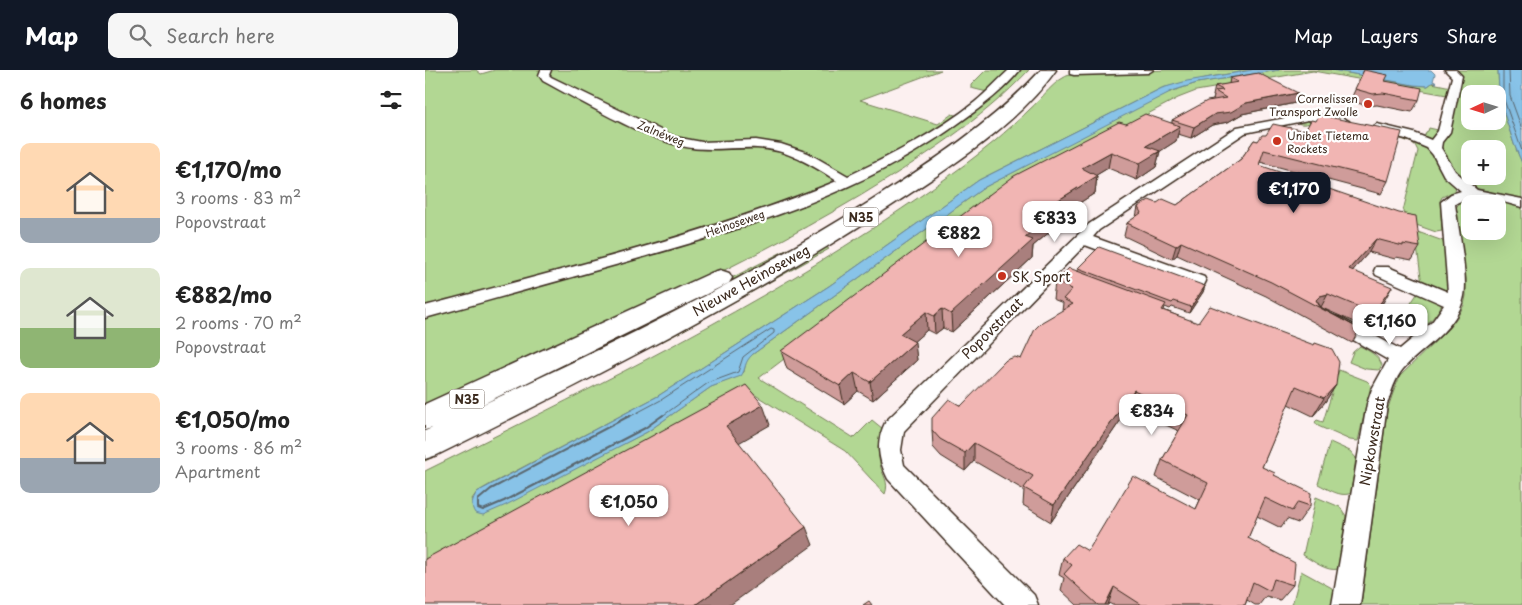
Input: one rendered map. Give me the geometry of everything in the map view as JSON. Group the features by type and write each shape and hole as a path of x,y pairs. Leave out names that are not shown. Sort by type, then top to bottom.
{"highway":[{"name":"Nieuwe Heinoseweg","path":"425,418 700,288 826,221 950,142 985,116 1035,70"},
{"name":"Nieuwe Heinoseweg","path":"425,446 577,373 706,306 834,234 971,142 1021,99 1049,70"}],"street":[{"name":"Zalnéweg","path":"546,70 544,75 547,78 581,97 651,131 682,143 702,146 757,144 781,147 808,157 846,181"},
{"name":"Heinoseweg","path":"425,312 697,236 771,211 846,181 886,163 942,130 989,94 1015,70"},
{"path":"1074,72 1148,70"},
{"path":"1450,70 1457,76 1444,132 1435,142 1435,148 1449,173 1474,195"},
{"name":"Popovstraat","path":"1024,605 896,472 890,462 889,450 894,426 901,417 1094,226 1197,167 1241,130 1294,124 1308,117 1330,118 1410,136 1425,141 1435,148"},
{"name":"Nipkowstraat","path":"1346,605 1377,404 1394,366 1444,320 1454,301 1457,285 1448,202 1457,196 1461,196"},
{"name":"Nipkowstraat","path":"1506,200 1520,202"},
{"path":"1082,238 1198,281"},
{"path":"1049,271 1067,278"},
{"path":"1382,272 1454,301"},
{"path":"1320,315 1402,358"}],"green space":[{"path":"425,70 476,70 481,74 495,70 543,70 541,73 675,142 779,148 832,175 833,179 830,185 719,226 425,309"},
{"path":"549,70 941,70 860,100 938,124 952,114 958,116 918,142 857,174 843,175 798,150 680,140 550,77"},
{"path":"986,70 1011,70 987,92 971,88 971,85"},
{"path":"1021,70 1029,70 970,123 927,154 860,196 754,255 700,282 591,334 425,408 425,317 604,267 882,168 953,128"},
{"path":"1165,70 1252,70 1162,88 979,180 829,286 658,396 489,485 477,492 472,499 483,515 647,432 711,387 744,372 746,360 753,354 985,187 1164,94 1197,83 1279,70 1332,70 1414,85 1428,86 1432,83 1451,87 1441,131 1430,141 1424,138 1426,132 1429,128 1438,130 1447,95 1313,71 1196,91 1178,98 1013,185 759,378 854,438 872,420 883,429 879,460 887,486 885,494 845,451 744,388 425,580 425,471 651,357 817,264 934,187 965,164 995,141 1054,84 1066,76 1072,74"},
{"path":"1454,70 1498,70 1499,85 1461,85 1461,130 1506,130 1506,119 1522,163 1522,200 1475,188 1471,185 1506,185 1506,140 1461,140 1461,178 1447,159 1440,143"},
{"path":"1312,119 1405,136 1430,149 1440,170 1456,186 1455,191 1442,197 1440,201 1442,231 1436,232 1405,221 1403,211 1418,151 1415,145 1384,134 1353,128 1318,122 1304,124 1296,122"},
{"path":"1461,202 1461,240 1506,240 1506,203 1522,207 1522,605 1361,605 1387,411 1393,393 1400,376 1449,328 1464,305 1466,279 1455,209"},
{"path":"1415,231 1443,241 1448,278 1447,291 1422,285"},
{"path":"824,246 829,249 673,336 425,461 425,454"},
{"path":"790,248 794,250 734,284 476,409"},
{"path":"1419,291 1442,304 1436,314 1412,337 1390,335"},
{"path":"1360,346 1378,359 1382,365 1379,370 1366,369 1349,362 1353,352"},
{"path":"1339,370 1367,381 1371,385 1358,441 1350,440 1318,426 1315,422 1317,420 1323,422"},
{"path":"1330,442 1350,451 1356,458 1351,493 1339,494 1318,484"},
{"path":"1316,497 1340,507 1346,516 1338,569 1329,569 1303,555"},
{"path":"1301,571 1332,588 1334,593 1332,605 1292,605"}],"water":[{"path":"1252,70 1279,70 1197,83 1172,91 985,187 753,354 748,360 741,376 711,387 647,432 506,505 483,515 475,513 472,502 477,492 658,396 829,286 979,180 1162,88 1187,81"},
{"path":"1332,70 1431,70 1435,74 1433,81 1437,83 1433,82 1428,86 1414,85"},
{"path":"1498,70 1522,70 1522,163 1506,119 1506,85 1499,85"}],"building":[{"path":"1364,70 1388,75 1385,81 1422,88 1419,100 1383,93 1373,94 1355,89"},
{"path":"1258,73 1298,93 1246,103 1231,112 1215,114 1194,127 1172,120 1207,101 1226,98 1215,91 1223,90 1215,86 1238,82 1230,78"},
{"path":"1145,114 1180,126 1146,146 1160,151 1140,163 1111,152 1082,168 1097,176 1044,209 1054,213 1025,237 1033,240 951,314 942,309 934,316 926,312 900,334 915,342 870,382 854,373 840,386 781,351 1014,176 1119,122 1126,124"},
{"path":"1319,115 1402,132 1388,181 1264,150 1259,165 1399,213 1416,216 1420,247 1403,244 1403,246 1376,239 1349,269 1392,287 1373,313 1328,294 1320,296 1316,300 1320,307 1360,329 1271,282 1181,242 1176,246 1127,223 1141,213 1138,207 1149,200 1157,203 1163,199 1177,205 1241,159 1254,140 1258,141 1262,135 1266,135 1273,124 1305,131 1311,120 1316,121"},
{"path":"1099,247 1205,286 1191,307 1174,301 1172,303 1078,268"},
{"path":"1069,268 1166,304 1162,310 1198,323 1210,306 1314,345 1315,343 1332,349 1339,362 1336,385 1324,398 1296,386 1262,467 1311,493 1310,506 1298,502 1292,511 1265,498 1248,538 1295,563 1293,585 1274,579 1270,591 1253,582 1245,605 1142,605 1114,587 1105,605 1098,605 1064,574 1072,565 1063,558 1076,544 1088,551 1133,476 1196,509 1208,483 1162,460 1188,415 1134,390 1054,505 1024,488 1033,476 974,443 965,453 940,439 932,430 932,418 949,399 961,406 1006,360 1015,357 1021,359 1035,329 1042,322 1073,304 1063,299 1072,289 1055,282"},
{"path":"746,385 763,405 726,426 806,527 695,605 425,605 425,559"},
{"path":"869,601 872,605 863,605"}],"place":[{"name":"Cornelissen Transport Zwolle","path":"1368,104"},
{"name":"Unibet Tietema Rockets","path":"1277,141"},
{"name":"SK Sport","path":"1002,276"}]}
